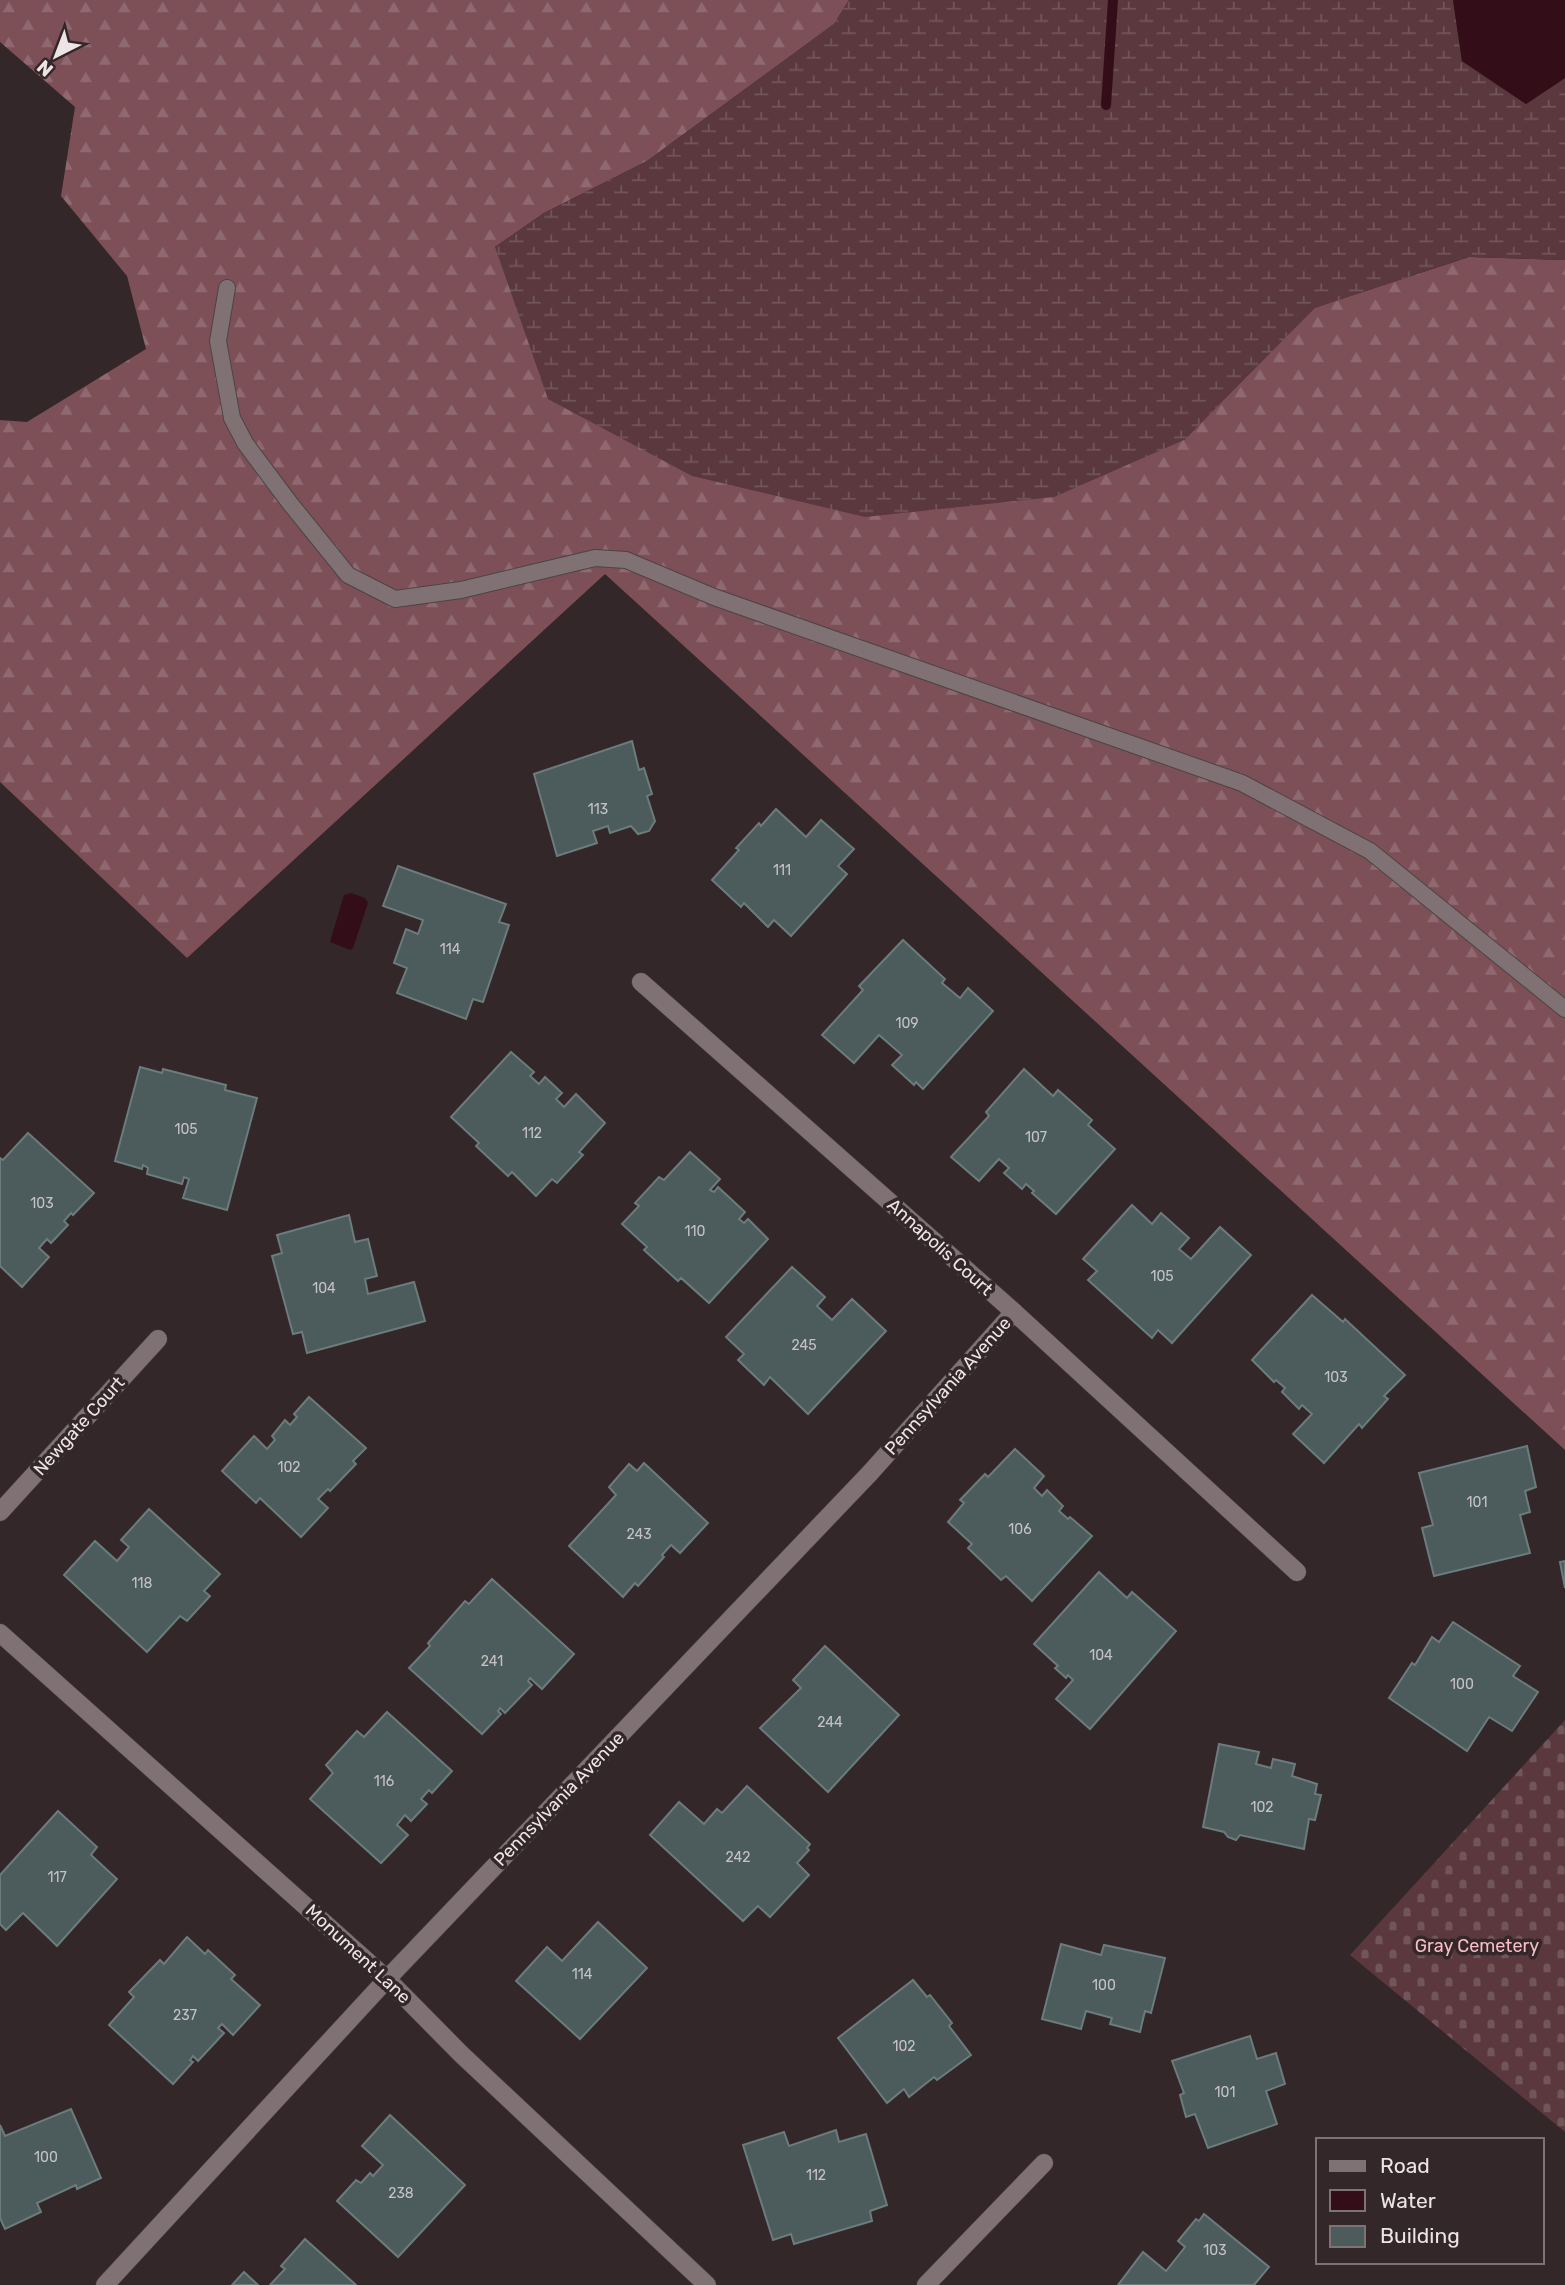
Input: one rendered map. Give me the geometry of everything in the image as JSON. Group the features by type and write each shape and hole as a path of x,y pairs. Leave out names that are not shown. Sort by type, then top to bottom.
{"street":[{"name":"Annapolis Court","path":"641,982 1014,1312 1297,1572"},
{"name":"Pennsylvania Avenue","path":"105,2285 387,1979 870,1473 1014,1312"},
{"name":"Newgate Court","path":"0,1512 158,1339"},
{"name":"Monument Lane","path":"0,1633 387,1979 461,2054 707,2285"},
{"path":"926,2285 1044,2162"}],"lane":[{"path":"227,288 218,341 232,418 245,443 348,575 395,599 461,590 595,558 626,560 714,597 1242,783 1370,851 1565,1009"}],"green space":[{"path":"0,0 849,0 834,24 647,161 544,213 495,247 1184,440 1314,308 1469,257 1565,260 1565,1450 605,574 187,958 0,782 0,420 27,422 146,349 127,276 61,196 75,107 0,42"},
{"path":"849,0 1453,0 1462,61 1526,104 1565,78 1565,260 1468,257 1315,308 1184,440 1054,497 865,517 692,476 548,399 495,247 544,213 647,161 834,24"},
{"name":"Gray Cemetery","path":"1565,1720 1565,2132 1350,1955"}],"water":[{"path":"1453,0 1565,0 1565,78 1526,104 1462,61"},
{"path":"351,893 365,898 368,903 350,950 330,942 344,895"}],"building":[{"path":"632,741 639,770 644,768 652,794 647,796 655,821 649,831 638,834 631,826 610,833 608,826 593,831 597,843 557,856 534,774"},
{"path":"776,809 806,837 821,820 854,849 838,866 847,874 791,936 774,920 768,927 744,903 741,907 712,880 739,850 736,848"},
{"path":"398,866 506,904 499,922 509,925 483,1002 473,999 466,1019 397,993 407,968 394,963 406,929 418,934 423,920 383,906"},
{"path":"903,940 945,979 942,983 960,998 968,988 993,1011 923,1089 916,1082 914,1085 892,1065 902,1055 879,1035 854,1063 822,1035 863,990 859,986"},
{"path":"511,1052 534,1072 530,1076 539,1084 545,1077 562,1093 556,1099 564,1107 576,1094 605,1123 579,1152 583,1155 557,1183 552,1179 536,1196 512,1172 508,1176 476,1146 479,1143 451,1117"},
{"path":"140,1067 162,1073 163,1069 226,1085 225,1090 257,1098 227,1210 183,1198 189,1179 184,1177 182,1184 147,1174 148,1168 143,1165 142,1169 115,1161"},
{"path":"1024,1069 1053,1096 1058,1090 1092,1120 1088,1125 1115,1149 1056,1214 1032,1193 1034,1191 1026,1184 1022,1189 1004,1173 1009,1168 999,1159 979,1181 951,1157 989,1116 986,1112"},
{"path":"28,1133 94,1193 64,1221 68,1225 51,1243 47,1239 39,1248 49,1257 22,1287 0,1266 0,1158 3,1160"},
{"path":"690,1152 720,1179 710,1190 714,1192 718,1187 745,1212 739,1219 744,1223 748,1219 768,1239 709,1303 681,1278 678,1281 644,1250 647,1247 622,1224 639,1206 635,1203 659,1177 664,1180"},
{"path":"1132,1205 1152,1224 1161,1213 1189,1238 1179,1249 1191,1259 1220,1227 1251,1255 1172,1343 1158,1330 1152,1338 1088,1280 1097,1271 1083,1259"},
{"path":"349,1215 355,1242 368,1239 377,1276 365,1279 368,1294 414,1282 425,1321 307,1353 302,1332 293,1334 272,1256 282,1253 277,1235"},
{"path":"792,1267 825,1297 817,1306 832,1320 852,1299 886,1331 808,1414 770,1377 764,1385 738,1360 744,1354 726,1337"},
{"path":"1312,1295 1343,1322 1345,1319 1405,1375 1384,1396 1388,1399 1362,1428 1359,1424 1324,1463 1293,1434 1312,1414 1302,1405 1299,1409 1282,1392 1285,1388 1276,1380 1274,1382 1252,1360"},
{"path":"309,1397 366,1448 353,1461 356,1464 330,1491 328,1489 318,1499 328,1508 301,1537 260,1498 256,1503 222,1471 254,1436 267,1449 275,1440 272,1436 285,1420 290,1425 297,1417 294,1414"},
{"path":"1527,1446 1536,1487 1525,1491 1530,1512 1520,1515 1530,1553 1434,1576 1422,1528 1433,1525 1419,1473"},
{"path":"1015,1449 1044,1476 1034,1488 1042,1496 1047,1490 1063,1506 1059,1511 1092,1536 1032,1601 1006,1576 1001,1580 968,1548 972,1544 948,1522 964,1503 960,1500 985,1474 988,1477"},
{"path":"644,1463 708,1523 680,1553 671,1545 638,1586 635,1583 623,1597 569,1546 616,1495 609,1487 629,1464 637,1471"},
{"path":"149,1509 220,1574 204,1591 210,1596 187,1621 180,1616 147,1652 64,1575 95,1541 117,1561 129,1547 121,1540"},
{"path":"1565,1561 1565,1588 1560,1562"},
{"path":"1099,1572 1127,1598 1132,1592 1176,1631 1090,1729 1056,1699 1073,1680 1068,1675 1066,1678 1055,1668 1058,1666 1034,1644"},
{"path":"492,1579 574,1654 542,1689 530,1678 528,1681 532,1685 505,1713 500,1708 498,1711 501,1714 482,1734 409,1668 465,1601 469,1604"},
{"path":"1453,1622 1520,1666 1513,1676 1538,1692 1512,1731 1489,1717 1467,1751 1389,1698 1412,1663 1415,1665 1432,1637 1439,1642"},
{"path":"825,1646 899,1715 828,1792 760,1728 801,1688 793,1680"},
{"path":"387,1712 452,1771 432,1793 429,1790 421,1799 427,1804 411,1821 405,1815 397,1825 408,1835 381,1863 310,1799 333,1773 326,1765 357,1731 364,1737"},
{"path":"1219,1744 1259,1752 1256,1764 1271,1768 1273,1759 1295,1764 1292,1776 1317,1784 1315,1794 1321,1795 1315,1820 1309,1819 1304,1849 1240,1835 1236,1840 1224,1832 1203,1827"},
{"path":"747,1786 810,1844 807,1848 809,1850 797,1863 809,1875 770,1917 758,1906 743,1921 650,1835 679,1802 704,1824 717,1809 722,1813"},
{"path":"58,1811 97,1847 91,1855 117,1879 57,1946 23,1913 6,1930 0,1924 0,1875"},
{"path":"598,1922 647,1968 580,2039 516,1981 547,1947 562,1961"},
{"path":"187,1937 205,1954 208,1950 235,1975 231,1979 260,2005 233,2035 222,2024 218,2028 224,2033 198,2061 193,2056 190,2060 193,2062 173,2084 109,2025 134,1997 129,1992 160,1960 164,1964"},
{"path":"1061,1944 1101,1955 1104,1945 1165,1958 1151,2013 1145,2011 1140,2032 1110,2024 1112,2018 1086,2011 1081,2029 1042,2019"},
{"path":"913,1980 927,1997 930,1995 952,2023 949,2026 971,2055 937,2080 934,2077 909,2097 904,2089 887,2103 838,2038"},
{"path":"1250,2036 1257,2059 1276,2053 1285,2084 1266,2091 1277,2124 1208,2148 1195,2114 1186,2117 1180,2095 1184,2093 1172,2061"},
{"path":"71,2109 101,2178 77,2189 76,2185 37,2203 41,2212 5,2229 0,2218 0,2125 5,2136"},
{"path":"390,2115 465,2185 398,2257 337,2201 356,2180 361,2183 370,2173 373,2176 383,2165 362,2146"},
{"path":"836,2130 839,2142 866,2134 887,2205 870,2211 872,2221 794,2244 791,2234 773,2240 743,2145 784,2132 789,2146"},
{"path":"1204,2214 1269,2267 1254,2285 1118,2285 1143,2252 1166,2271 1185,2247 1178,2241 1196,2219 1199,2221"},
{"path":"305,2239 356,2285 270,2285 285,2269 281,2266"},
{"path":"244,2272 258,2285 232,2285"}],"waterway":[{"path":"1106,105 1113,0"}]}
